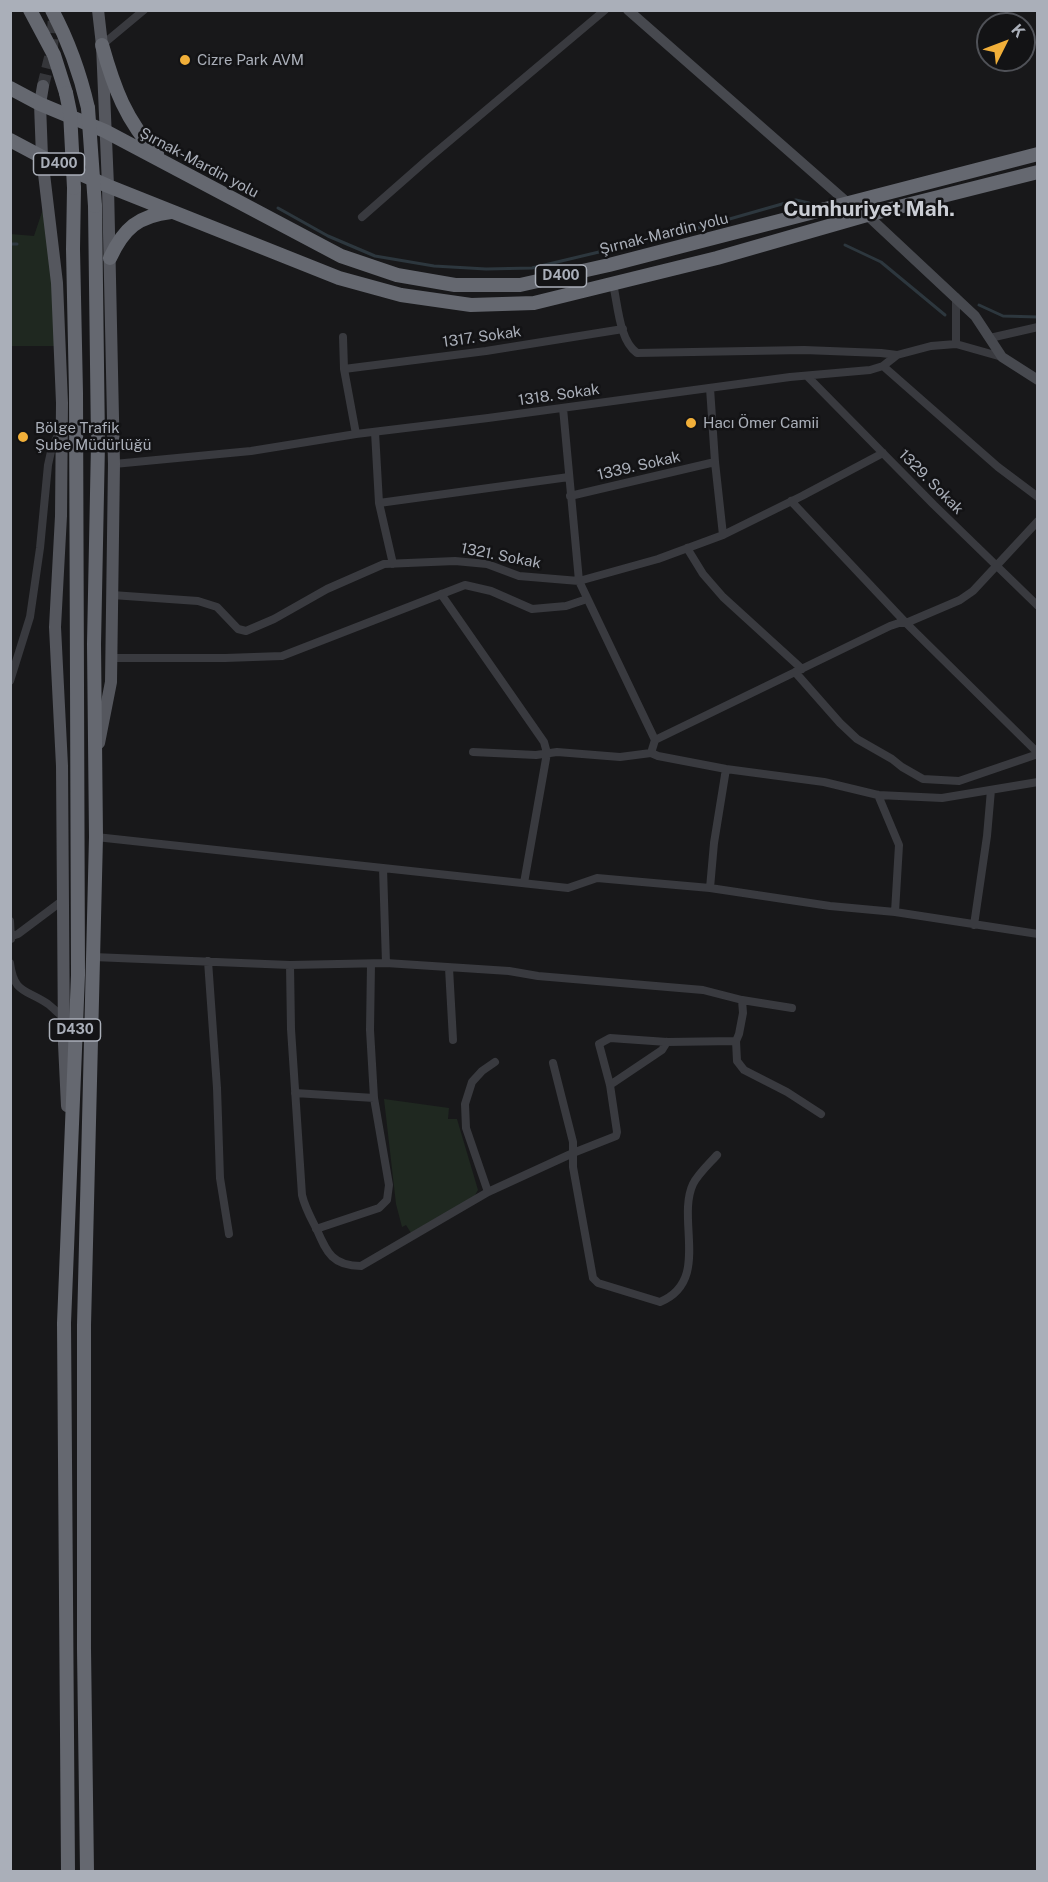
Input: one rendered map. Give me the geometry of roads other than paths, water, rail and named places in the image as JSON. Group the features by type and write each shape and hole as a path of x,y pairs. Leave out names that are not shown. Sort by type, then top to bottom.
{"highway":[{"name":"D430","path":"30,10 54,55 66,93 70,112 74,188 78,975 64,1323 68,1872"},
{"name":"D430","path":"52,10 70,48 88,108 94,206 98,443 94,644 96,837 84,1325 87,1872"},
{"path":"102,45 110,74 125,111 144,141 164,162"},
{"name":"Şırnak-Mardin yolu","path":"10,88 40,104 105,131 341,256 397,275 455,285 520,285 609,266 1038,154"},
{"name":"D400","path":"10,140 108,186 339,278 401,295 471,305 534,303 717,258 867,215 1038,172"},
{"path":"110,258 118,241 131,227 155,214 171,212"}],"main road":[{"path":"96,759 111,682 114,464 108,186 102,45 98,10"},
{"path":"43,86 40,104 42,157 57,283 62,428 61,516 55,627 62,766 63,1017 70,1155"}],"street":[{"path":"102,45 144,10"},
{"path":"362,217 605,10"},
{"path":"628,10 849,204"},
{"path":"867,215 975,316 1002,357 1038,380"},
{"path":"613,284 623,329 630,348 637,354 804,350 897,355"},
{"path":"956,297 956,344"},
{"path":"990,338 1038,327"},
{"name":"1317. Sokak","path":"344,369 486,351 623,329"},
{"path":"343,337 344,369 356,434"},
{"name":"1318. Sokak","path":"114,464 251,451 356,434 710,388 870,370 883,366 897,355 931,346 956,344 1002,357"},
{"path":"883,366 998,467 1038,497"},
{"name":"1329. Sokak","path":"807,376 934,505 1038,606"},
{"path":"710,388 723,535"},
{"path":"563,408 579,581 654,740 651,753"},
{"path":"10,681 30,617 40,548 48,465 52,447 62,428"},
{"path":"375,432 379,503 393,564"},
{"name":"1321. Sokak","path":"112,596 198,601 217,608 238,629 246,631 274,619 327,589 384,564 455,561 487,564 519,576 579,581 658,559 723,535 883,453"},
{"name":"1339. Sokak","path":"570,496 715,462"},
{"path":"379,503 569,477"},
{"path":"687,548 703,574 723,597 799,670 840,723 857,739 902,767 923,779 959,781 1038,754 906,623 790,501"},
{"path":"654,740 890,626 906,623 960,600 973,591 1038,521"},
{"path":"111,658 282,656 465,585 490,591 532,609 566,606 587,599"},
{"path":"441,594 544,742 547,753 524,883"},
{"path":"474,752 536,755 557,752 620,757 651,753 726,770 824,782 878,795 942,798 1038,782"},
{"path":"710,888 714,843 726,770"},
{"path":"974,925 991,790"},
{"path":"878,795 899,845 895,912"},
{"path":"96,837 568,888 597,878 710,888 830,906 895,912 1038,934"},
{"path":"383,868 386,963"},
{"path":"10,921 11,938 63,901"},
{"path":"93,957 290,965 386,963 509,971 538,976 703,990 742,1000 792,1008"},
{"path":"208,961 217,1088 220,1178 229,1234"},
{"path":"10,963 12,976 22,991 46,1003 63,1017"},
{"path":"316,1229 380,1208 387,1200 389,1185 374,1098 370,1030 371,964"},
{"path":"290,965 291,1029 302,1195 306,1212 323,1246 336,1261 348,1266 361,1266 488,1192 616,1136 610,1085 599,1044 610,1038 667,1042 736,1041"},
{"path":"449,968 453,1040"},
{"path":"742,1000 743,1013 736,1041 737,1061 744,1070 787,1092 821,1114"},
{"path":"610,1085 662,1050 667,1042"},
{"path":"488,1192 466,1128 465,1104 472,1082 495,1062"},
{"path":"553,1063 573,1142 573,1167 593,1278 598,1283 660,1302 675,1293 685,1280 690,1253 689,1202 693,1184 717,1155"},
{"path":"295,1093 374,1098"}],"waterway":[{"path":"278,208 328,236 375,256 434,266 486,269 532,268 691,230 796,200 809,203"},
{"path":"10,244 17,244"},
{"path":"845,245 881,262 945,315"},
{"path":"979,305 1003,316 1038,317"}],"tunnel":[{"path":"43,86 52,49 54,15"}],"place":[{"name":"Cizre Park AVM","path":"185,60"},
{"name":"Hacı Ömer Camii","path":"691,423"},
{"name":"Bölge Trafik Şube Müdürlüğü","path":"23,437"}],"district":[{"name":"Cumhuriyet Mah.","path":"869,210"}]}
